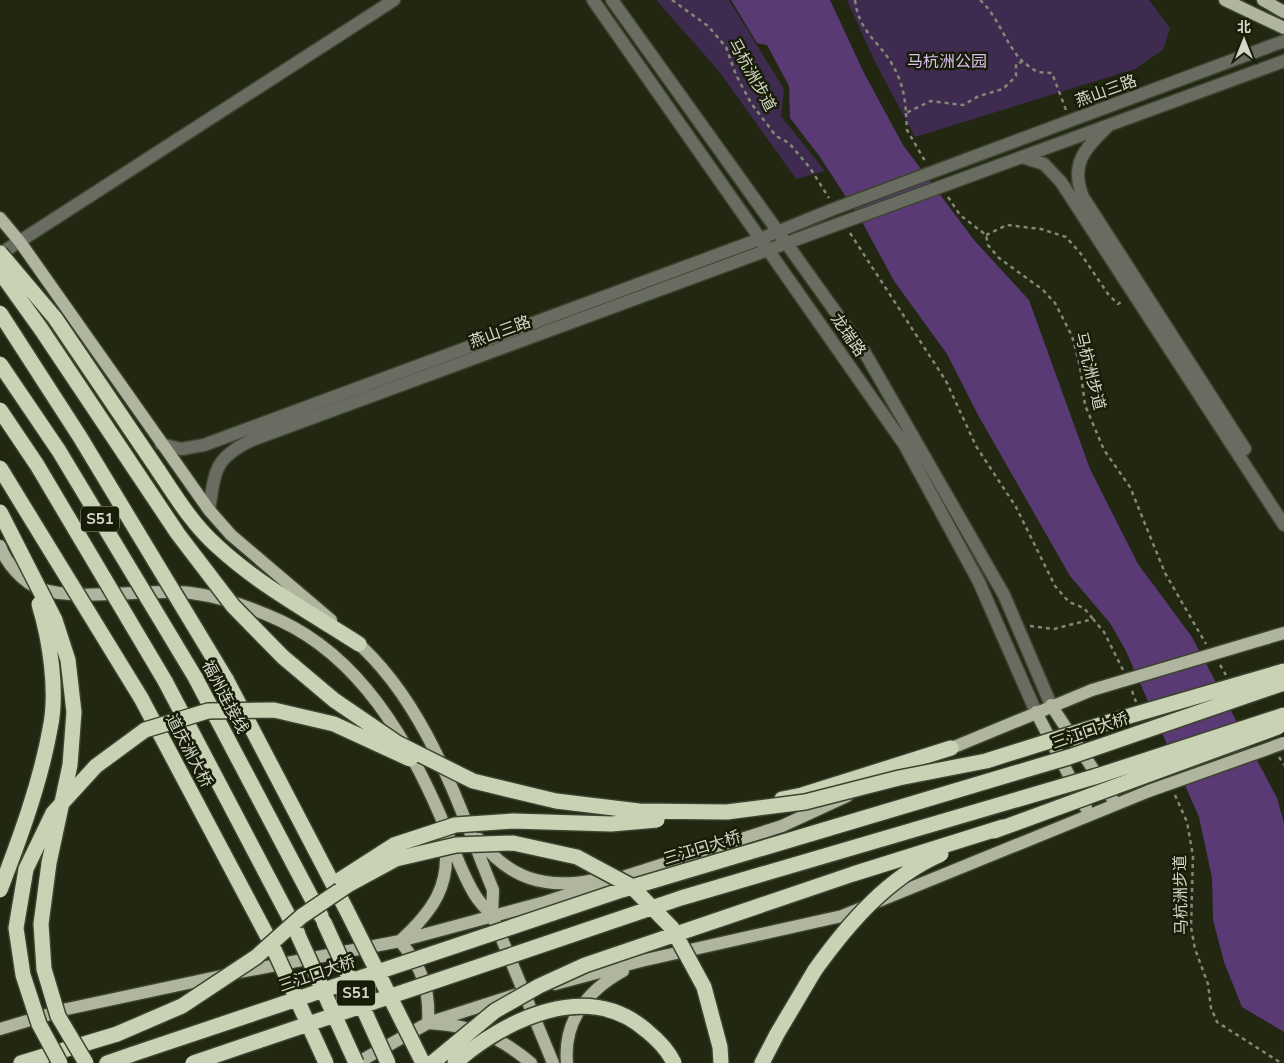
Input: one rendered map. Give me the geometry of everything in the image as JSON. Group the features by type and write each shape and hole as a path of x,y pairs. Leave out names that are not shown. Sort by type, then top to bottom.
{"highway":[{"path":"0,254 55,318 189,516 216,546 252,576 359,644"},
{"path":"0,272 41,329 178,534 233,606 283,657 334,700 397,743 473,781"},
{"path":"0,313 80,437 226,679 346,908 421,1063"},
{"name":"福州连接线","path":"0,364 59,450 195,677 324,922 388,1063"},
{"name":"S51","path":"0,410 37,465 165,681 298,935 357,1063"},
{"name":"道庆洲大桥","path":"0,468 142,698 272,945 326,1063"},
{"path":"0,512 55,620 68,660 74,712 70,765 49,863 41,924 44,969 58,1016 86,1063"},
{"path":"0,890 22,831 51,728 53,695 46,626 25,562"},
{"path":"60,1063 38,1024 23,975 16,928 26,869 53,813 96,766 145,730 208,712 274,710 334,724 392,752 473,781 556,801 639,812 727,812 805,802 899,778 986,761 1119,719 1284,671"},
{"name":"三江口大桥","path":"107,1063 622,890 1069,757 1284,683"},
{"path":"193,1063 681,898 1094,777 1284,715"},
{"path":"432,1063 495,1011 539,986 585,965 854,874 1002,828 1284,725"},
{"path":"21,1063 117,1034 182,1006 256,957 343,877 394,845 454,825 513,821 611,824 698,816 802,795 951,748"},
{"path":"762,1063 815,970 831,947 892,882 931,859 1002,828"},
{"path":"302,916 348,885 396,859 456,845 513,843 577,857 631,886 672,928 704,987 720,1047 721,1063"},
{"path":"455,1063 474,1046 524,1018 555,1008 588,1006 615,1012 640,1024 658,1040 674,1063"}],"main road":[{"path":"1225,0 1284,28"},
{"path":"1263,0 1284,12"},
{"path":"0,218 20,242 209,510 231,535 359,644 394,681 428,737 460,809 493,890 492,915"},
{"path":"0,546 17,573 40,588 71,594 131,592 192,593 249,606 298,629 338,660 372,696 406,744 432,796 475,896 492,915 553,1063"},
{"path":"0,1029 77,1007 240,972 400,941 545,902 782,826 951,748 1051,705 1092,690 1284,632"},
{"path":"1051,705 1116,804"},
{"path":"1036,712 1089,814"},
{"path":"357,1063 428,1024 523,992 641,962 842,916 1089,814 1284,743"},
{"path":"432,796 451,788"},
{"path":"460,809 490,853 508,870 533,880 555,883 585,882 642,870"},
{"path":"400,941 419,924 435,903 445,878 447,853 439,813"},
{"path":"400,941 417,962 429,1001 428,1024"},
{"path":"567,1063 568,1036 575,1016 589,996 608,979 641,962"},
{"path":"428,1024 460,1026 488,1034 514,1049 531,1063"}],"street":[{"path":"0,254 394,0"},
{"name":"龙瑞路","path":"593,0 889,422 914,461 979,582 1036,712"},
{"name":"龙瑞路","path":"612,0 865,353 975,541 1018,624 1051,705"},
{"name":"燕山三路","path":"161,444 181,449 204,446 760,239 831,205 1071,121 1284,42"},
{"name":"燕山三路","path":"209,510 218,466 225,456 245,444 1284,61"},
{"path":"1109,125 1091,143 1078,165 1077,182 1083,197 1284,510"},
{"path":"1022,157 1044,164 1061,182 1284,525"}],"path":[{"name":"马杭洲步道","path":"672,0 708,26 726,46 736,75 751,103 776,136 789,143 810,168 831,205"},
{"path":"855,0 857,13 863,28 892,64 905,94 907,130 933,168"},
{"path":"980,0 990,12 1010,49 1036,72 1052,73 1071,121"},
{"path":"906,113 931,101 963,105 979,96 1003,89 1016,76 1016,63 1023,62"},
{"name":"马杭洲步道","path":"946,187 960,215 986,235 988,245 999,258 1043,290 1055,304 1072,336 1080,366 1085,404 1104,450 1130,487 1166,573 1208,648"},
{"path":"843,225 890,299 946,381 976,446 1016,508 1055,586 1069,602 1084,608 1094,619 1108,639 1124,671"},
{"path":"986,235 1008,225 1041,229 1066,237 1081,254 1108,294 1118,304 1134,294"},
{"path":"1018,624 1054,629 1094,619"},
{"path":"1219,665 1230,681"},
{"path":"1131,689 1138,707"},
{"path":"1279,756 1284,765"},
{"name":"马杭洲步道","path":"1172,787 1186,822 1193,856 1191,927 1194,949 1208,984 1211,1008 1216,1022 1281,1063"}],"green space":[{"path":"656,0 729,0 784,89 781,116 825,171 796,179 718,70"},
{"name":"马杭洲公园","path":"847,0 1149,0 1170,28 1163,50 1135,69 915,137 874,60"}],"shaded area":[{"path":"731,0 830,0 864,73 903,145 974,240 1029,300 1090,469 1138,564 1192,637 1277,798 1284,823 1284,1032 1242,1007 1224,962 1213,920 1212,878 1199,817 1125,649 1110,623 1070,576 978,415 947,354 894,281 861,220 820,157 790,118 789,86 767,45 757,43"}]}
